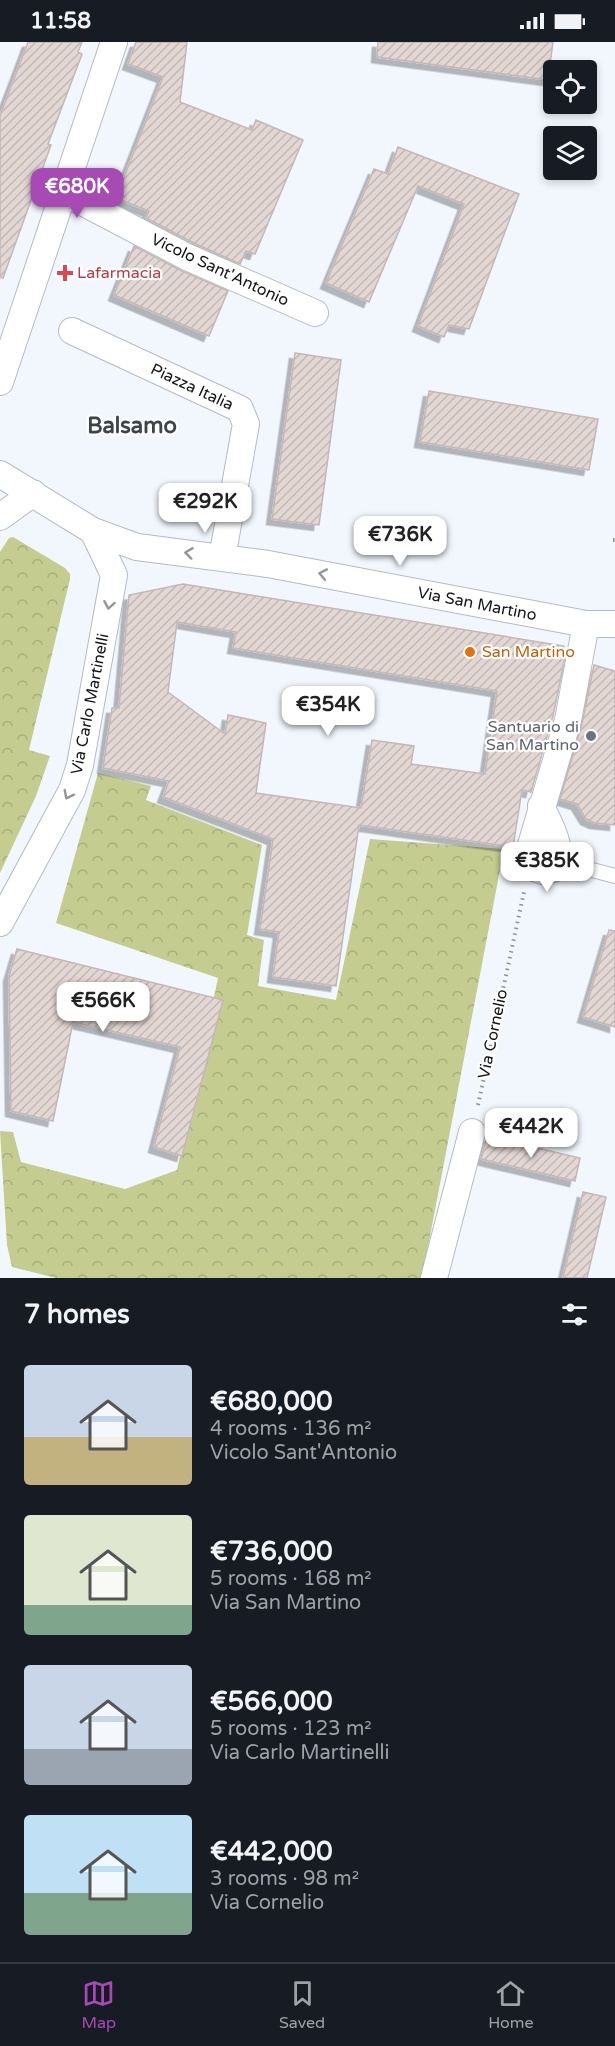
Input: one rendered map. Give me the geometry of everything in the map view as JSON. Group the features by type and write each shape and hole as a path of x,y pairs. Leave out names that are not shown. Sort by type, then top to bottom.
{"street":[{"path":"0,382 114,42"},
{"name":"Vicolo Sant'Antonio","path":"63,192 187,257 315,313"},
{"name":"Piazza Italia","path":"72,332 240,409 246,424 222,558"},
{"path":"0,474 93,531 114,575"},
{"path":"0,517 33,493"},
{"name":"Via San Martino","path":"93,531 136,547 268,564 586,624 615,624"},
{"name":"Via Carlo Martinelli","path":"0,923 72,790 85,745 114,575 136,547"},
{"path":"542,806 560,852 554,869 543,871 534,868 531,859 531,845 542,806 568,720 586,624"},
{"path":"434,1278 472,1132"}],"lane":[{"path":"558,861 615,876"}],"path":[{"name":"Via Cornelio","path":"472,1132 531,859"}],"green space":[{"path":"13,537 65,568 70,574 70,579 29,750 50,756 36,796 0,873 0,552 9,538"},
{"path":"98,773 151,786 146,800 262,845 247,935 264,940 258,986 336,1000 370,839 504,849 422,1278 56,1278 12,1267 7,1245 0,1131 13,1132 21,1162 125,1189 177,1170 218,978 56,923"}],"building":[{"path":"28,42 82,42 78,52 82,54 48,144 51,145 3,278 0,277 0,116"},
{"path":"136,42 187,42 180,102 252,130 256,120 303,140 255,254 246,251 240,264 146,218 149,211 116,198 163,77 128,64"},
{"path":"378,42 553,42 551,60 543,60 543,79 377,57"},
{"path":"398,147 519,194 469,329 449,325 444,337 418,326 464,204 418,186 369,302 326,283 374,169 388,174"},
{"path":"134,246 228,291 209,336 114,295"},
{"path":"295,353 341,360 319,525 272,519"},
{"path":"429,391 598,419 589,470 420,442"},
{"path":"183,584 564,646 562,657 565,657 553,716 531,792 522,790 513,847 359,825 336,986 273,977 279,932 260,929 273,839 163,797 169,781 103,768 112,708 119,708 129,595","holes":["177,622 236,632 233,648 497,691 485,774 411,764 414,746 372,740 361,808 256,793 266,723 228,715 225,734 168,692"]},
{"name":"Santuario di San Martino","path":"594,665 615,671 615,825 595,823 586,819 577,804 560,799 582,724"},
{"path":"609,930 615,931 615,1027 583,1017"},
{"path":"17,949 223,1000 182,1156 154,1147 180,1047 73,1022 53,1121 11,1111 9,976"},
{"path":"487,1136 580,1158 575,1181 481,1159"},
{"path":"583,1192 606,1197 587,1278 563,1278"}],"place":[{"name":"Lafarmacia","path":"65,273"},
{"name":"San Martino","path":"470,652"},
{"name":"Santuario di San Martino","path":"591,736"}],"district":[{"name":"Balsamo","path":"132,426"}]}
